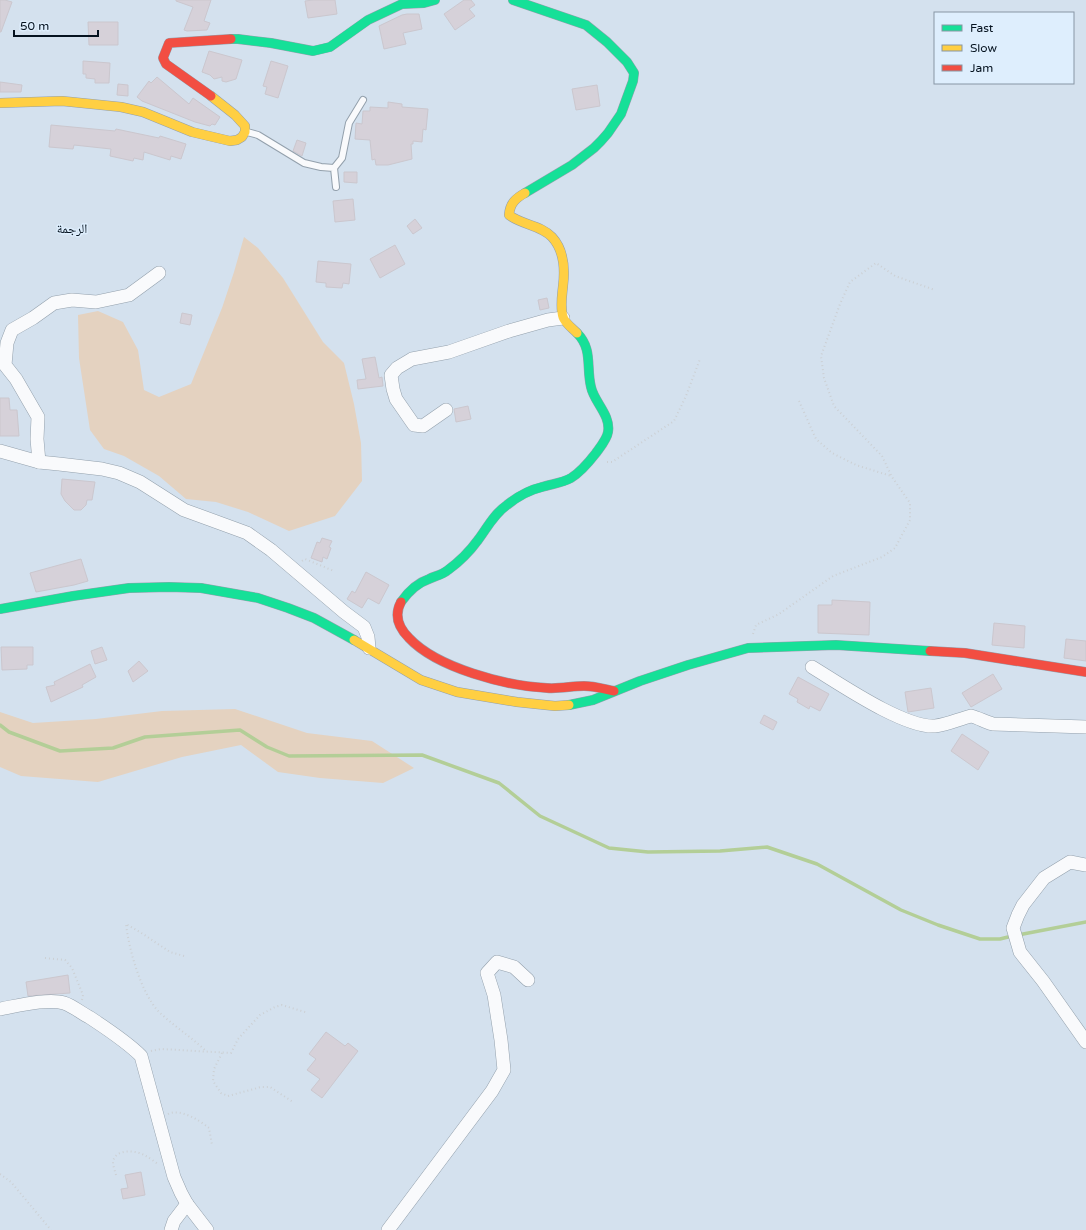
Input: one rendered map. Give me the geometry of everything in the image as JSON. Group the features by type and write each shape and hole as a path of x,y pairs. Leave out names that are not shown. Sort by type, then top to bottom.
{"street":[{"path":"0,103 62,101 122,108 143,112 192,132 220,139 238,140 245,132 245,126 235,115 166,64 163,58 169,43 238,39 271,43 313,51 330,47 368,20 402,4 435,0"},
{"path":"513,0 586,25 607,42 627,62 634,73 633,81 621,114 601,141 572,165 518,197 509,208 509,215 514,219 548,233 556,241 562,259 564,277 562,292 563,318 584,341 589,357 588,375 592,391 596,401 606,417 609,430 606,438 593,458 583,469 571,478 563,482 537,488 518,497 502,508 476,542 456,563 444,573 422,582 410,591 397,610 397,618 406,637 428,655 475,673 503,682 547,688 568,688 586,685 614,692"},
{"path":"39,462 37,439 38,417 16,379 4,365 6,344 12,330 33,318 54,303 72,300 96,302 129,295 158,273"},
{"path":"446,410 422,426 414,425 396,399 391,375 397,368 412,359 449,352 509,331 548,320 563,318"},
{"path":"0,451 39,462 102,469 119,473 131,478 184,510 247,533 271,550 344,612 364,627 368,637 369,648"},
{"path":"0,609 129,588 201,588 258,598 314,618 369,648 421,680 457,692 517,702 555,706 570,705 593,700 688,664 748,648 836,645 965,653 1086,672"},
{"path":"812,667 886,711 906,720 922,724 934,726 971,716 993,724 1086,727"},
{"path":"1086,865 1070,862 1044,878 1024,905 1013,928 1020,952 1043,981 1086,1042"},
{"path":"388,1230 492,1091 504,1070 494,995 487,973 497,962 514,967 528,980"},
{"path":"0,1009 38,1003 64,1003 78,1010 132,1047 141,1056 174,1177 180,1193 207,1230"},
{"path":"171,1230 174,1221 187,1204"}],"lane":[{"path":"336,188 334,168 342,158 349,123 363,100"},
{"path":"245,132 258,135 304,163 334,168"}],"path":[{"path":"748,648 756,625 779,614 834,576 882,557 895,548 910,520 910,503 892,476 882,456 834,406 824,378 821,356 840,304 850,282 876,263 895,276 934,290"},
{"path":"593,458 603,462 612,462 674,421 686,396 700,359"},
{"path":"799,401 816,438 832,453 856,465 892,476"},
{"path":"293,568 305,559 334,571"},
{"path":"184,956 170,952 126,924 133,956 141,981 152,1002 158,1011 195,1040 206,1051"},
{"path":"45,958 65,960 72,968 83,995 78,1010"},
{"path":"141,1056 154,1050 161,1049 231,1053 238,1039 260,1015 275,1007 282,1005 308,1013"},
{"path":"222,1053 214,1069 213,1081 221,1093 228,1096 261,1087 270,1087 293,1102"},
{"path":"159,1120 171,1113 189,1116 198,1120 209,1128 212,1145"},
{"path":"116,1175 113,1162 116,1156 122,1152 145,1154 159,1166"},
{"path":"0,1174 11,1182 51,1230"}],"shaded area":[{"path":"244,237 258,248 283,278 323,342 344,363 354,404 361,443 362,481 335,516 289,531 248,512 216,502 186,499 159,476 124,456 104,449 90,430 79,358 78,315 98,311 123,322 138,350 144,390 159,397 191,384 222,308"},
{"path":"235,709 307,733 372,741 414,768 383,783 320,778 278,772 241,745 182,757 98,782 21,776 0,767 0,712 33,723 96,719 162,711"}],"building":[{"path":"0,0 12,2 1,32 0,32"},
{"path":"176,0 211,0 204,21 210,23 207,30 184,30 193,7"},
{"path":"335,0 337,14 308,18 305,1"},
{"path":"464,0 471,0 475,5 469,9 475,16 455,30 444,14"},
{"path":"407,14 419,14 422,29 403,33 406,44 384,49 379,26"},
{"path":"88,22 118,22 118,45 89,45"},
{"path":"209,51 242,60 236,79 226,82 222,81 222,77 214,79 210,75 202,72"},
{"path":"83,61 110,63 109,83 95,83 95,79 86,78 86,74 83,74"},
{"path":"271,61 288,66 278,98 265,94 267,87 263,86"},
{"path":"157,77 189,104 193,98 220,117 215,125 212,124 210,126 195,122 142,101 137,97 149,81 151,83"},
{"path":"0,82 22,85 21,92 0,92"},
{"path":"118,84 128,85 128,96 117,95"},
{"path":"597,85 600,106 576,110 572,89"},
{"path":"388,102 402,104 402,107 428,109 426,130 423,129 422,142 413,141 413,144 411,144 412,159 388,165 376,165 375,159 372,160 370,140 355,139 356,123 362,124 363,111 370,111 370,107 388,108"},
{"path":"51,125 115,131 116,129 159,138 160,136 186,144 181,159 171,156 170,160 144,152 143,160 134,158 133,161 110,156 111,149 74,145 73,149 49,147"},
{"path":"297,140 306,143 302,156 293,151"},
{"path":"344,172 357,172 357,183 344,182"},
{"path":"353,199 355,220 335,222 333,201"},
{"path":"415,219 422,228 413,234 407,226"},
{"path":"395,245 405,264 380,278 370,259"},
{"path":"318,261 351,264 349,284 343,283 342,288 326,287 326,283 316,282"},
{"path":"547,298 549,308 540,310 538,300"},
{"path":"182,313 192,315 190,325 180,323"},
{"path":"375,357 379,378 382,377 383,386 358,389 357,380 366,379 362,359"},
{"path":"0,398 9,398 10,410 17,410 19,436 0,436"},
{"path":"468,406 471,419 456,422 454,409"},
{"path":"62,479 95,482 92,500 87,500 86,505 81,510 74,510 65,501 61,494"},
{"path":"322,538 332,541 329,547 331,548 327,559 323,557 322,562 311,558 317,542 320,543"},
{"path":"81,559 88,581 36,592 30,573"},
{"path":"366,572 389,585 379,604 368,598 362,608 347,599 352,591 355,593"},
{"path":"832,600 870,602 869,635 818,633 818,605 832,605"},
{"path":"994,623 1025,626 1024,648 992,645"},
{"path":"1066,639 1086,641 1086,661 1064,658"},
{"path":"1,647 33,647 33,665 27,665 27,669 2,670"},
{"path":"102,647 107,660 95,664 91,651"},
{"path":"139,661 148,671 133,682 128,671"},
{"path":"90,664 96,677 82,685 83,687 51,702 46,687 55,685 54,682"},
{"path":"993,674 1002,689 971,707 962,693"},
{"path":"798,677 829,694 820,711 810,706 809,709 797,702 798,699 789,694"},
{"path":"931,688 934,708 908,712 905,692"},
{"path":"764,715 777,722 773,730 760,723"},
{"path":"962,734 989,752 978,770 951,751"},
{"path":"68,975 70,993 28,996 26,982"},
{"path":"326,1032 345,1046 348,1043 358,1051 322,1098 311,1090 320,1079 307,1070 316,1059 309,1054"},
{"path":"141,1172 145,1195 123,1199 121,1189 128,1188 125,1175"}],"waterway":[{"path":"0,725 9,732 60,751 113,748 145,737 240,730 267,747 289,756 422,755 499,783 540,816 609,848 648,852 720,851 767,847 817,864 901,910 938,925 980,939 1000,939 1012,936"},
{"path":"1018,935 1086,922"}],"traffic: fast":[{"path":"231,39 271,43 313,51 330,47 368,20 402,4 424,3 435,0"},
{"path":"513,0 586,25 607,42 627,62 634,73 633,81 621,114 601,141 572,165 525,193"},
{"path":"401,602 417,585 443,573 460,560 475,544 494,517 502,509 515,499 528,492 571,478 585,467 604,442 608,432 607,420 593,393 587,352 582,339 577,333"},
{"path":"0,609 129,588 201,588 258,598 288,608 314,618 354,640"},
{"path":"569,705 593,700 640,681 688,665 748,648 836,645 930,651"}],"traffic: slow":[{"path":"0,103 62,101 121,107 143,112 192,132 230,141 237,140 242,137 245,132 245,126 235,115 211,96"},
{"path":"525,193 514,201 509,215 548,233 556,242 564,267 562,313 565,321 577,333"},
{"path":"354,640 421,680 457,692 517,702 555,706 569,705"}],"traffic: jam":[{"path":"211,96 166,64 163,58 169,43 231,39"},
{"path":"401,602 398,612 398,621 405,634 421,649 473,674 530,687 561,688 588,686 614,691"},
{"path":"930,651 965,653 1086,672"}],"district":[{"name":"الرجمة","path":"72,228"}]}
